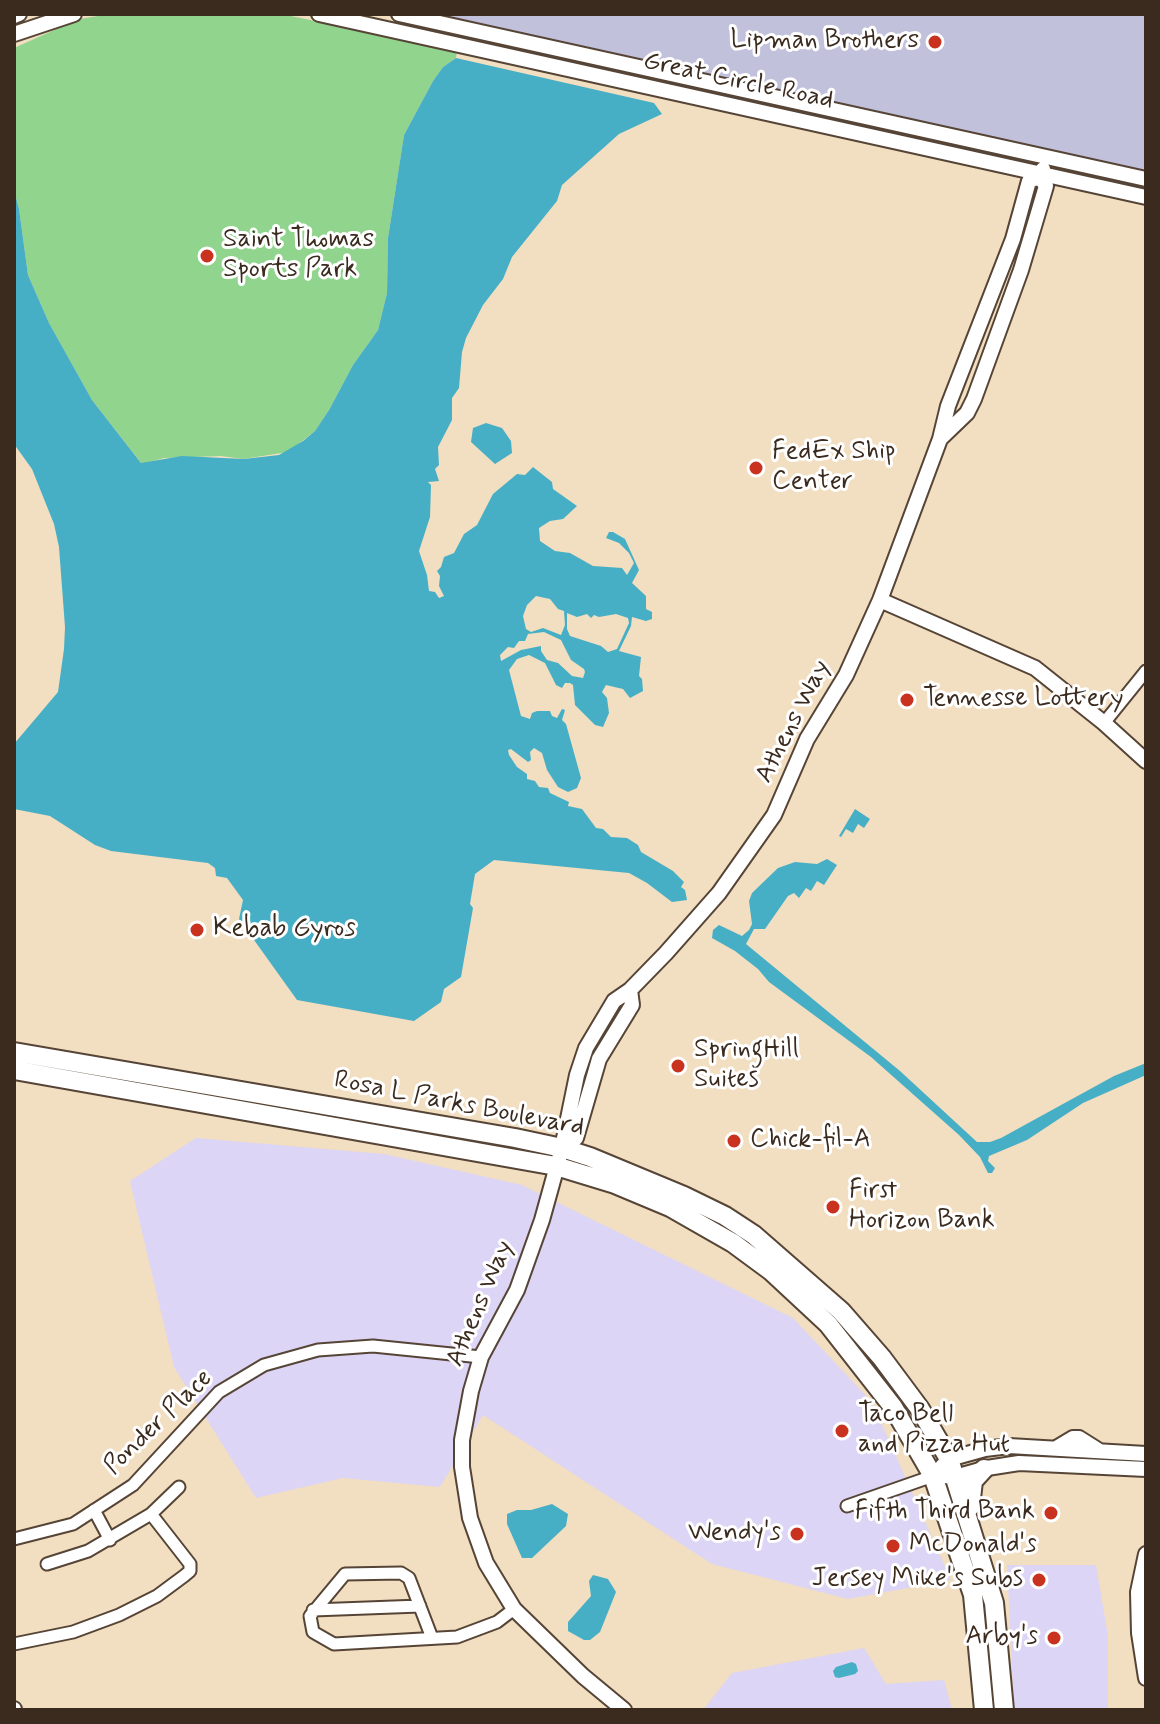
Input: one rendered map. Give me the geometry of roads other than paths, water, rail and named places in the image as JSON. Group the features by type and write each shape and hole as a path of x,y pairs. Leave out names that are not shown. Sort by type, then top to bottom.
{"main road":[{"name":"Rosa L Parks Boulevard","path":"14,1052 486,1132 559,1157 670,1207 733,1243 771,1271 817,1312 864,1366 893,1407 933,1476 973,1595 987,1710"},
{"name":"Rosa L Parks Boulevard","path":"14,1070 622,1169 704,1205 754,1235 841,1311 882,1358 920,1409 952,1468 994,1603 1004,1710"},
{"path":"971,1526 969,1496 972,1484 984,1469"}],"street":[{"path":"14,34 74,14"},
{"name":"Great Circle Road","path":"319,14 1146,197"},
{"name":"Great Circle Road","path":"399,14 1146,179"},
{"path":"517,39 526,51 561,59 579,72"},
{"name":"Athens Way","path":"940,439 967,413 974,399 1010,300 1046,186 1041,175 1046,156"},
{"name":"Athens Way","path":"624,1710 583,1676 514,1609 476,1541 462,1467 464,1427 481,1357 517,1290 542,1220 586,1048 614,1001 630,990 719,893 774,815 807,739 846,675 880,600 940,439 948,406 1008,250 1029,181 1041,175"},
{"path":"1008,250 1012,266 1006,290 1010,300"},
{"path":"880,600 1035,668 1146,761"},
{"path":"1104,723 1146,671"},
{"name":"Ponder Place","path":"14,1539 73,1524 133,1485 219,1392 264,1365 318,1350 373,1346 481,1357"},
{"path":"847,1506 933,1476 985,1449 1009,1446 1143,1452"},
{"path":"952,1468 984,1469 1019,1463 1146,1469"},
{"path":"1111,1467 1146,1481"},
{"path":"47,1564 88,1551 110,1540 151,1514 179,1487"},
{"path":"94,1510 110,1540"},
{"path":"14,1644 73,1632 119,1615 157,1596 190,1571 190,1564 151,1514"},
{"path":"1146,1554 1139,1633 1146,1678"},
{"path":"432,1638 409,1578 401,1573 345,1574 310,1616 313,1632 327,1642 432,1638 457,1637 497,1622 514,1609"},
{"path":"313,1610 420,1606"}],"water":[{"path":"456,58 654,103 662,114 619,134 562,185 557,201 512,257 503,279 483,305 466,338 459,388 452,398 452,420 438,447 439,465 435,469 439,481 428,482 431,485 430,517 419,551 429,591 435,592 439,598 444,596 437,571 444,557 454,553 464,534 477,525 493,494 517,474 525,475 533,467 552,482 553,489 577,506 563,519 550,521 539,528 540,541 555,551 570,553 593,566 622,568 627,575 634,563 629,553 619,543 606,538 609,532 613,532 625,539 639,570 632,583 646,596 646,609 652,612 652,619 646,621 632,617 619,651 641,657 639,676 643,691 630,698 623,689 606,685 602,692 607,698 609,713 603,727 595,725 575,705 573,685 565,683 562,688 556,685 545,663 529,655 517,659 509,670 521,716 530,719 532,713 537,711 550,711 557,718 562,709 565,710 562,720 566,724 581,778 577,788 568,792 558,787 547,770 542,753 534,748 528,762 511,749 508,750 517,767 527,774 527,779 535,781 539,787 548,788 550,793 569,802 568,806 582,809 596,828 603,829 611,837 627,838 638,845 641,852 673,871 684,882 681,887 687,900 672,902 629,873 494,860 475,874 470,904 473,908 461,977 444,989 441,1002 414,1021 297,1000 239,919 243,900 227,878 216,876 215,868 208,863 111,851 95,845 50,816 14,809 14,744 58,692 65,627 59,547 54,524 32,469 14,444 14,190 28,275 49,323 92,400 141,463 182,456 244,459 279,455 315,431 353,365 378,330 387,293 388,238 404,135 443,67","holes":["536,596 550,599 564,611 565,625 561,635 543,628 531,632 526,629 523,616 527,605","567,613 577,617 587,614 591,618 594,615 616,614 628,618 629,623 617,649 608,652 601,646 570,636","544,632 561,640 571,660 584,669 583,678 572,676 558,663 547,660 541,646 521,650 501,661 500,655 508,647 514,648 519,641 525,641 528,634"]},
{"path":"486,423 502,428 511,441 512,453 495,464 471,442 473,428"},
{"path":"855,809 870,819 864,828 858,824 853,833 846,829 839,836"},
{"path":"827,859 837,865 824,885 817,881 811,891 806,888 799,898 794,893 788,896 765,929 754,929 746,944 900,1071 977,1142 1001,1138 1114,1076 1146,1063 1146,1075 1083,1103 1027,1140 989,1156 988,1161 995,1168 988,1173 980,1157 959,1135 871,1057 769,982 735,951 712,938 713,930 719,925 742,936 749,930 752,924 749,901 752,893 778,868 795,862 817,864"},
{"path":"552,1504 568,1514 566,1526 532,1558 522,1558 507,1524 507,1514"},
{"path":"593,1575 608,1579 616,1592 600,1632 590,1640 584,1640 568,1631 568,1622 591,1596 589,1581"},
{"path":"852,1662 858,1671 855,1674 835,1677 833,1671 836,1667"}],"place":[{"name":"Lipman Brothers","path":"935,42"},
{"name":"Saint Thomas Sports Park","path":"207,256"},
{"name":"FedEx Ship Center","path":"756,468"},
{"name":"Tennesse Lottery","path":"907,700"},
{"name":"Kebab Gyros","path":"197,930"},
{"name":"SpringHill Suites","path":"678,1066"},
{"name":"Chick-fil-A","path":"734,1141"},
{"name":"First Horizon Bank","path":"833,1207"},
{"name":"Taco Bell and Pizza Hut","path":"842,1431"},
{"name":"Fifth Third Bank","path":"1051,1513"},
{"name":"Wendy's","path":"797,1534"},
{"name":"McDonald's","path":"893,1546"},
{"name":"Jersey Mike's Subs","path":"1039,1580"},
{"name":"Arby's","path":"1054,1638"}]}
